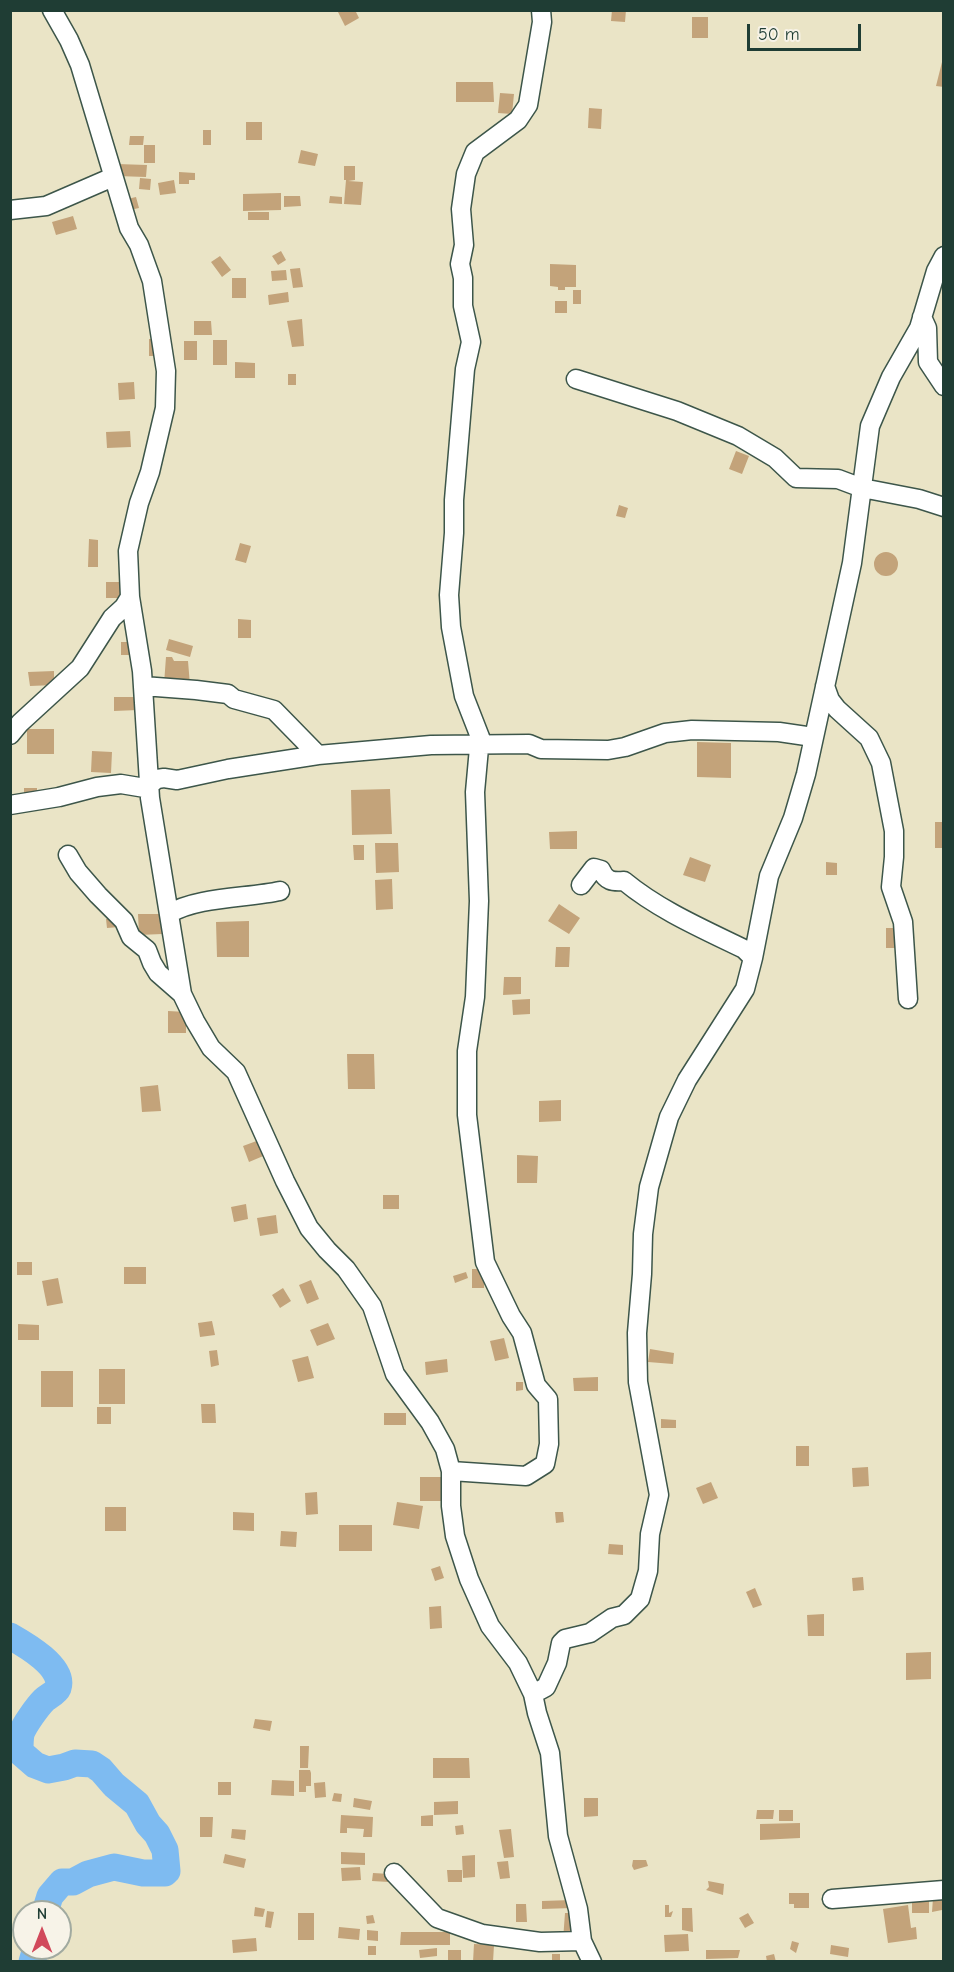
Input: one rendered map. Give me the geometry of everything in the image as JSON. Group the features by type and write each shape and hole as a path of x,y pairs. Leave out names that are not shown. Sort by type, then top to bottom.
{"street":[{"path":"52,10 80,65 129,228 139,246 152,281 166,371 165,408 128,551 130,597 143,686 149,786 182,994 211,1048 236,1072 280,1171 309,1228 346,1269 372,1306 395,1374 430,1422 445,1449 451,1471 451,1506 455,1536 469,1579 490,1626 518,1663 533,1694 550,1752 558,1836 578,1909 582,1941 592,1962"},
{"path":"451,1471 526,1476 545,1464 549,1444 548,1400 536,1385 522,1333 511,1316 485,1262 467,1115 467,1051 475,998 479,901 475,792 480,746 476,723 464,696 451,627 449,595 465,369 471,342 463,306 463,278 460,264 464,245 460,209 466,174 475,152 519,120 528,105 542,22 541,10"},
{"path":"10,210 46,206 113,177"},
{"path":"533,1694 546,1687 557,1664 561,1643 565,1639 590,1633 612,1618 624,1616 640,1599 648,1571 650,1534 658,1495 638,1382 637,1362 637,1333 649,1187 669,1117 687,1080 745,989 769,876 793,818 806,774 852,563 870,426 891,377 919,328 936,271 944,256"},
{"path":"922,317 927,328 928,362 944,386"},
{"path":"576,379 677,411 738,435 776,459 796,478 838,479 862,488 919,499 944,507"},
{"path":"10,735 80,668 112,618 124,607 130,597"},
{"path":"143,686 216,692 274,710 318,755"},
{"path":"825,686 830,700 837,709 869,738 880,763 894,831 891,887 903,922 908,999"},
{"path":"10,805 122,783 145,788 157,779 177,780 228,769 318,755 431,745 529,744 541,749 608,750 625,747 665,733 692,730 779,732 813,737"},
{"path":"68,855 78,872 124,921 131,938 147,950 158,972 182,994"},
{"path":"581,885 594,868 601,870 605,879 612,882 624,881 636,891 672,912 744,949 753,958"},
{"path":"169,914 180,907 196,903 280,891"},
{"path":"394,1873 437,1918 482,1934 540,1942 582,1941"},
{"path":"832,1899 944,1890"}],"building":[{"path":"337,10 355,10 359,18 345,26"},
{"path":"612,10 626,10 625,22 611,21"},
{"path":"692,17 708,17 708,38 692,38"},
{"path":"944,58 944,87 936,86"},
{"path":"456,82 493,82 494,102 456,102"},
{"path":"500,93 514,94 512,114 498,113"},
{"path":"589,108 602,109 601,129 588,128"},
{"path":"246,122 262,122 262,140 246,140"},
{"path":"203,130 211,130 211,145 203,145"},
{"path":"130,136 144,136 143,145 129,145"},
{"path":"144,145 155,145 155,163 144,163"},
{"path":"301,150 318,154 315,166 298,163"},
{"path":"117,164 147,165 146,177 117,176"},
{"path":"344,166 355,166 355,180 348,181 363,182 361,205 344,204 346,180 344,180"},
{"path":"179,172 195,173 195,180 189,180 189,184 179,184"},
{"path":"140,178 151,179 150,190 139,189"},
{"path":"174,180 176,193 160,195 158,183"},
{"path":"281,193 281,210 243,211 243,194"},
{"path":"284,196 300,196 301,206 284,207"},
{"path":"330,196 342,197 342,204 329,203"},
{"path":"136,197 139,208 130,210 127,199"},
{"path":"248,212 269,212 269,220 248,220"},
{"path":"73,216 77,229 56,235 52,222"},
{"path":"281,251 286,260 278,265 272,256"},
{"path":"220,256 231,270 222,277 211,262"},
{"path":"550,264 576,265 576,287 565,287 565,290 558,290 558,287 550,286"},
{"path":"300,268 303,287 293,288 290,269"},
{"path":"286,270 287,280 272,281 271,271"},
{"path":"232,278 246,278 246,298 232,298"},
{"path":"573,290 581,290 581,304 573,304"},
{"path":"288,292 289,302 269,305 268,295"},
{"path":"555,301 567,301 567,313 555,313"},
{"path":"302,319 304,346 292,347 287,321"},
{"path":"194,321 211,321 212,335 194,335"},
{"path":"149,339 160,339 160,356 149,356"},
{"path":"213,340 227,340 227,365 213,365"},
{"path":"184,341 197,341 197,360 184,360"},
{"path":"235,362 255,363 255,378 235,378"},
{"path":"288,374 296,374 296,385 288,385"},
{"path":"134,382 135,399 119,400 118,383"},
{"path":"130,431 131,447 107,448 106,432"},
{"path":"736,451 749,456 742,474 729,469"},
{"path":"619,505 628,508 625,518 616,516"},
{"path":"89,539 98,540 98,567 88,567"},
{"path":"240,543 251,546 246,563 235,560"},
{"path":"886,552 894,556 898,564 894,572 886,576 878,572 874,564 878,556"},
{"path":"106,582 124,582 124,598 106,598"},
{"path":"238,619 251,620 251,638 238,638"},
{"path":"169,639 193,646 190,657 166,650"},
{"path":"121,642 133,642 133,655 121,655"},
{"path":"166,657 172,657 174,661 188,661 190,685 164,684"},
{"path":"54,671 54,685 30,686 28,672"},
{"path":"114,697 138,697 138,710 114,711"},
{"path":"27,729 54,729 54,754 27,754"},
{"path":"697,742 731,743 731,778 697,777"},
{"path":"92,751 112,752 111,773 91,772"},
{"path":"24,788 37,788 37,799 24,799"},
{"path":"390,789 392,834 352,835 351,790"},
{"path":"935,822 944,822 944,848 935,848"},
{"path":"577,831 577,849 550,849 549,832"},
{"path":"375,843 398,843 399,872 376,873"},
{"path":"353,845 364,845 364,860 354,860"},
{"path":"690,857 711,865 705,882 683,875"},
{"path":"826,862 837,863 837,875 826,875"},
{"path":"392,879 393,909 376,910 375,880"},
{"path":"559,904 580,918 569,934 548,921"},
{"path":"138,914 161,914 162,934 139,935"},
{"path":"118,917 119,927 107,928 106,919"},
{"path":"249,921 249,957 217,957 216,922"},
{"path":"886,928 900,928 900,948 886,948"},
{"path":"556,947 570,947 569,967 555,967"},
{"path":"504,977 521,977 521,994 503,995"},
{"path":"530,999 530,1014 513,1015 512,1000"},
{"path":"168,1011 186,1012 186,1033 168,1033"},
{"path":"347,1054 374,1054 375,1089 348,1089"},
{"path":"158,1085 161,1111 142,1112 140,1087"},
{"path":"561,1100 561,1121 539,1122 539,1101"},
{"path":"262,1139 268,1154 249,1162 243,1146"},
{"path":"517,1155 538,1156 537,1183 517,1183"},
{"path":"383,1195 399,1195 399,1209 383,1209"},
{"path":"246,1204 248,1219 234,1222 231,1207"},
{"path":"276,1215 278,1233 260,1236 257,1218"},
{"path":"17,1262 32,1262 32,1275 17,1275"},
{"path":"124,1267 146,1267 146,1284 124,1284"},
{"path":"472,1269 484,1269 484,1288 472,1288"},
{"path":"466,1272 468,1278 455,1283 453,1276"},
{"path":"58,1278 63,1303 47,1306 42,1281"},
{"path":"311,1280 319,1299 307,1304 299,1285"},
{"path":"283,1288 291,1301 280,1308 272,1295"},
{"path":"212,1321 215,1335 200,1337 198,1323"},
{"path":"328,1323 335,1339 317,1346 310,1330"},
{"path":"18,1324 39,1325 39,1340 18,1340"},
{"path":"504,1338 509,1358 495,1361 490,1341"},
{"path":"650,1349 674,1353 673,1364 648,1362"},
{"path":"217,1350 219,1365 211,1367 209,1351"},
{"path":"308,1356 314,1378 298,1382 292,1360"},
{"path":"447,1359 448,1372 426,1375 425,1362"},
{"path":"99,1369 125,1369 125,1404 99,1404"},
{"path":"41,1371 73,1371 73,1407 41,1407"},
{"path":"598,1377 598,1391 574,1391 573,1378"},
{"path":"516,1382 523,1382 523,1390 516,1391"},
{"path":"201,1404 215,1404 216,1423 202,1423"},
{"path":"97,1407 111,1407 111,1424 97,1424"},
{"path":"384,1413 406,1413 406,1425 384,1425"},
{"path":"661,1419 676,1420 676,1428 661,1428"},
{"path":"796,1446 809,1446 809,1466 796,1466"},
{"path":"868,1467 869,1486 853,1487 852,1468"},
{"path":"420,1477 447,1477 447,1501 420,1501"},
{"path":"711,1482 718,1498 703,1504 696,1488"},
{"path":"317,1492 318,1514 306,1515 305,1493"},
{"path":"397,1502 423,1506 419,1529 393,1525"},
{"path":"105,1507 126,1507 126,1531 105,1531"},
{"path":"233,1512 254,1513 254,1531 233,1530"},
{"path":"555,1512 563,1512 564,1522 556,1523"},
{"path":"339,1525 372,1525 372,1551 339,1551"},
{"path":"281,1531 297,1532 296,1547 280,1546"},
{"path":"609,1544 623,1545 623,1555 608,1554"},
{"path":"440,1566 444,1578 435,1581 431,1569"},
{"path":"863,1577 864,1590 853,1591 852,1578"},
{"path":"755,1588 762,1605 753,1608 746,1592"},
{"path":"441,1606 442,1628 430,1629 429,1607"},
{"path":"824,1614 824,1636 808,1636 807,1615"},
{"path":"931,1652 931,1679 906,1680 906,1653"},
{"path":"255,1719 272,1721 270,1731 253,1728"},
{"path":"300,1746 309,1746 308,1768 300,1768"},
{"path":"433,1758 469,1758 470,1778 433,1778"},
{"path":"299,1770 310,1770 311,1773 311,1786 306,1786 306,1792 299,1792"},
{"path":"272,1780 294,1781 294,1796 271,1795"},
{"path":"218,1782 231,1782 231,1795 218,1795"},
{"path":"325,1782 326,1797 315,1798 314,1783"},
{"path":"334,1793 342,1794 341,1802 332,1801"},
{"path":"354,1798 372,1801 370,1810 353,1807"},
{"path":"584,1798 598,1798 598,1816 584,1817"},
{"path":"458,1801 458,1814 434,1815 434,1802"},
{"path":"757,1810 774,1810 773,1819 756,1819"},
{"path":"779,1810 793,1810 793,1821 779,1821"},
{"path":"341,1815 373,1817 372,1837 363,1837 364,1829 347,1828 347,1833 340,1833"},
{"path":"433,1815 433,1826 421,1826 421,1816"},
{"path":"200,1817 213,1817 212,1837 200,1837"},
{"path":"800,1823 800,1838 760,1840 760,1824"},
{"path":"463,1825 464,1834 456,1835 455,1826"},
{"path":"232,1829 246,1830 245,1840 231,1838"},
{"path":"511,1829 514,1857 504,1858 499,1830"},
{"path":"341,1852 365,1853 365,1865 341,1864"},
{"path":"225,1854 246,1859 244,1868 223,1863"},
{"path":"475,1855 475,1877 463,1878 462,1856"},
{"path":"633,1860 646,1860 648,1866 634,1870"},
{"path":"508,1861 510,1878 500,1879 497,1862"},
{"path":"360,1867 361,1880 342,1881 341,1868"},
{"path":"447,1870 462,1870 462,1882 448,1882"},
{"path":"373,1873 390,1874 389,1882 372,1881"},
{"path":"708,1881 724,1884 723,1895 706,1890 709,1887"},
{"path":"789,1893 809,1893 809,1908 794,1908 794,1904 789,1904"},
{"path":"933,1898 944,1898 942,1910 932,1912"},
{"path":"572,1900 572,1908 542,1909 542,1901"},
{"path":"929,1901 929,1913 912,1913 912,1902"},
{"path":"516,1904 526,1904 527,1922 516,1922"},
{"path":"665,1905 669,1905 669,1913 673,1911 671,1917 665,1917"},
{"path":"908,1905 911,1928 916,1927 917,1939 888,1943 883,1909"},
{"path":"255,1907 265,1909 263,1917 254,1916"},
{"path":"682,1908 692,1908 693,1932 682,1930"},
{"path":"267,1911 274,1912 271,1928 265,1927"},
{"path":"298,1913 314,1913 314,1940 298,1940"},
{"path":"565,1913 575,1913 573,1940 563,1940"},
{"path":"748,1913 754,1923 745,1928 739,1918"},
{"path":"373,1915 375,1923 367,1924 366,1916"},
{"path":"339,1927 360,1929 359,1940 338,1938"},
{"path":"367,1930 378,1931 378,1941 367,1940"},
{"path":"401,1932 450,1932 450,1945 400,1945"},
{"path":"688,1934 689,1951 665,1952 664,1935"},
{"path":"256,1938 257,1951 233,1953 232,1940"},
{"path":"792,1941 799,1943 796,1953 790,1949"},
{"path":"474,1944 494,1945 493,1962 473,1962"},
{"path":"831,1945 849,1948 848,1957 830,1954"},
{"path":"368,1946 376,1946 376,1955 368,1955"},
{"path":"437,1948 437,1956 420,1958 419,1950"},
{"path":"448,1950 461,1950 461,1962 448,1962"},
{"path":"706,1950 740,1950 738,1958 706,1959"},
{"path":"552,1954 560,1954 560,1962 552,1962"},
{"path":"774,1954 776,1962 767,1962 766,1956"}],"waterway":[{"path":"10,1636 50,1664 59,1680 57,1690 41,1703 23,1730 20,1752 35,1765 48,1770 75,1763 92,1764 101,1770 114,1785 137,1804 165,1850 167,1871 165,1873 143,1873 114,1867 88,1874 73,1882 62,1882 49,1900"}]}
